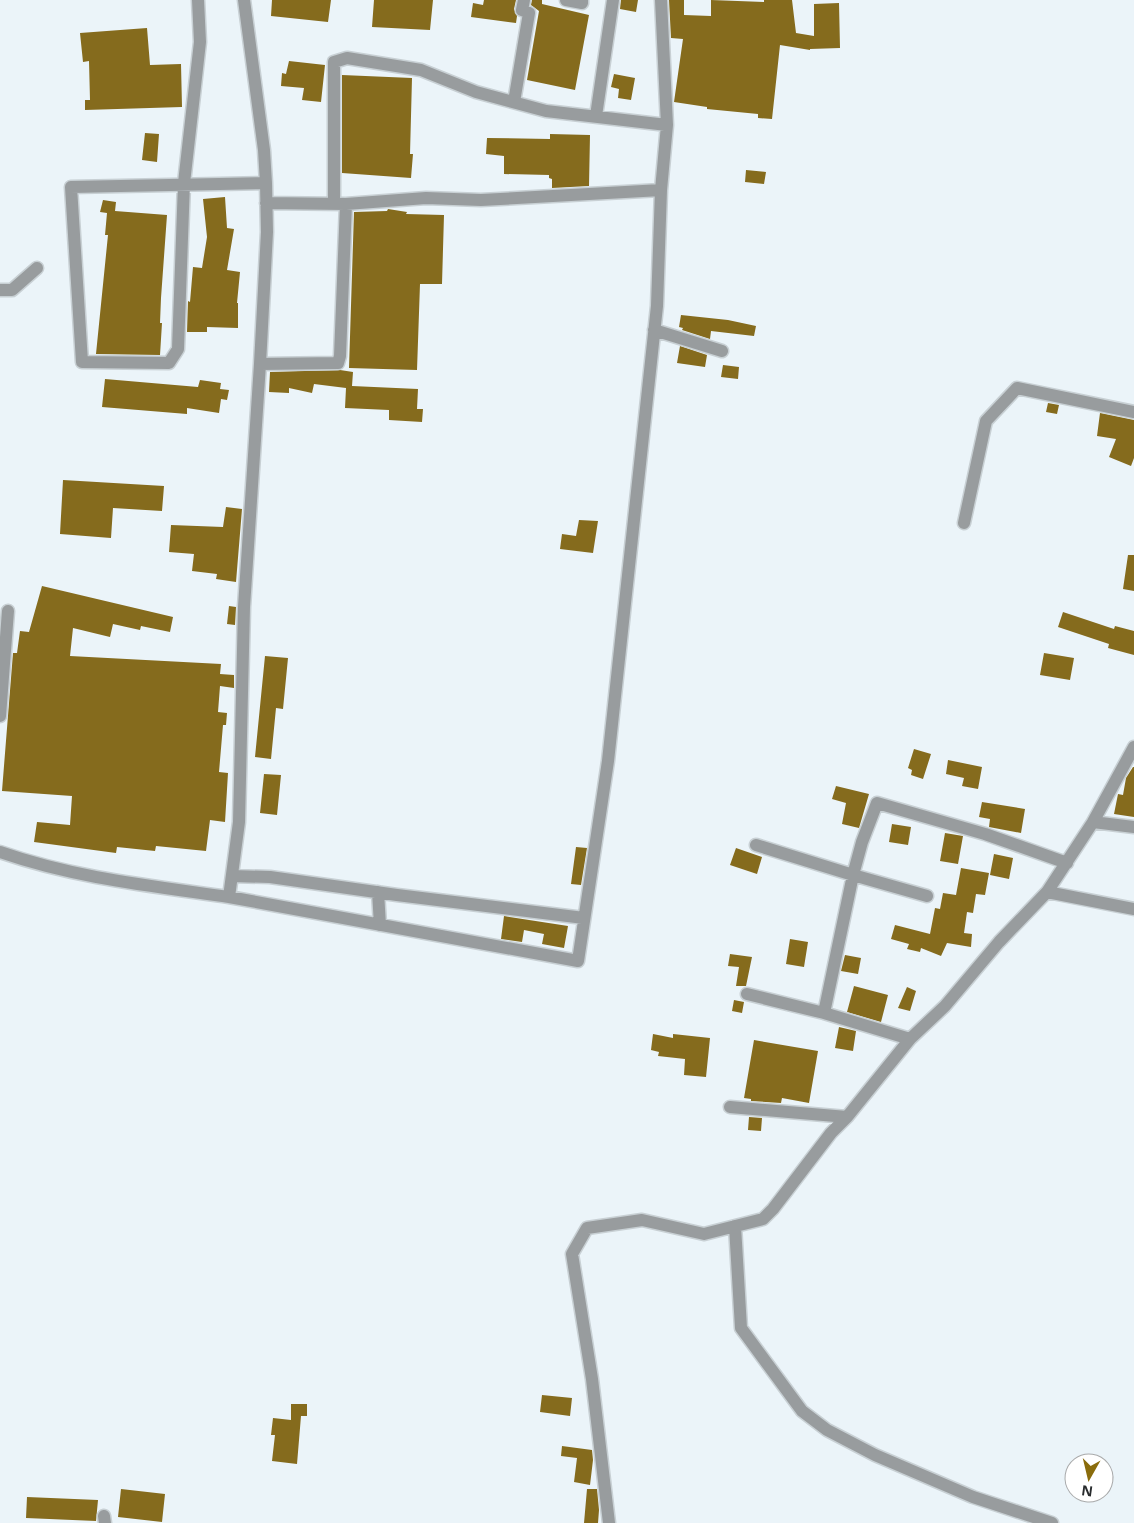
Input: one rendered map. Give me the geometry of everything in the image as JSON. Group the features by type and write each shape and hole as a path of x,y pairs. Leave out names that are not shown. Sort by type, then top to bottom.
{"street":[{"path":"198,0 200,42 184,184 178,349 169,363 82,362 71,186 184,184 266,183"},
{"path":"229,896 238,822 244,607 267,232 264,150 244,0"},
{"path":"514,102 529,13 522,10 524,0"},
{"path":"566,0 582,3 582,0"},
{"path":"596,116 613,0"},
{"path":"0,852 34,865 108,880 229,896 578,961 608,761 657,306 661,190 667,125 661,0"},
{"path":"260,364 338,362 340,356 340,204 334,62 347,58 421,70 476,92 546,111 667,125"},
{"path":"266,203 340,204 426,198 481,200 661,190"},
{"path":"0,290 12,290 37,268"},
{"path":"654,330 722,351"},
{"path":"964,522 986,421 1017,388 1134,412"},
{"path":"0,716 8,611"},
{"path":"609,1523 592,1379 572,1254 587,1228 642,1220 704,1234 763,1219 774,1209 831,1133 847,1117 910,1039 945,1006 999,942 1047,892 1093,822 1134,747"},
{"path":"824,1013 853,876 862,842 877,803 985,834 1067,863"},
{"path":"1093,822 1134,827"},
{"path":"756,845 853,876 927,896"},
{"path":"232,876 270,877 584,918"},
{"path":"378,892 380,925"},
{"path":"1047,892 1134,908"},
{"path":"747,994 824,1013 910,1039"},
{"path":"730,1107 847,1117"},
{"path":"735,1226 741,1328 802,1411 827,1430 876,1455 973,1497 1052,1523"}],"building":[{"path":"272,0 331,0 328,22 271,16"},
{"path":"374,0 433,0 430,30 372,27"},
{"path":"484,0 516,0 514,9 517,16 516,23 471,17 473,3 483,5"},
{"path":"532,0 542,0 542,4 589,15 575,90 527,80 539,11 531,5"},
{"path":"621,0 638,0 636,12 620,9"},
{"path":"669,0 684,0 684,15 711,16 711,0 764,2 764,0 792,0 796,33 814,36 814,4 839,3 840,48 810,50 780,45 772,119 758,118 758,114 707,109 707,107 674,102 683,39 671,38"},
{"path":"147,28 150,65 181,64 182,107 85,110 85,100 90,100 89,61 83,62 80,33"},
{"path":"289,61 325,65 321,102 302,100 304,88 281,86 282,73 286,74"},
{"path":"614,74 635,78 631,100 618,98 619,89 611,87"},
{"path":"342,75 412,78 410,154 413,154 411,178 342,173"},
{"path":"145,133 159,134 157,162 142,160"},
{"path":"550,134 590,135 589,186 552,188 552,179 549,178 549,175 504,174 504,156 486,154 487,138 550,139"},
{"path":"746,170 766,172 764,184 745,182"},
{"path":"225,197 227,228 234,229 227,270 240,272 237,303 238,328 207,327 207,332 187,332 188,301 190,302 193,267 202,268 207,237 203,199"},
{"path":"103,200 116,202 115,211 167,215 161,298 160,355 96,354 108,235 105,235 107,213 100,212"},
{"path":"388,209 407,212 406,214 444,215 442,284 420,284 417,370 349,368 354,212 387,211"},
{"path":"681,315 728,320 756,326 754,336 711,331 710,339 682,330 683,328 679,327"},
{"path":"680,346 707,355 705,367 677,363"},
{"path":"723,365 739,367 738,379 721,377"},
{"path":"340,370 353,372 352,386 418,389 417,409 423,409 422,422 389,420 389,410 345,408 346,388 314,384 312,393 289,388 289,393 269,392 270,372"},
{"path":"105,379 198,387 200,380 221,383 220,389 229,390 227,400 221,399 219,413 187,408 187,414 102,407"},
{"path":"1048,403 1059,405 1057,414 1046,412"},
{"path":"1100,413 1134,420 1134,458 1131,466 1109,457 1116,439 1097,436"},
{"path":"63,480 164,486 162,511 113,508 111,538 60,534"},
{"path":"226,507 242,509 236,582 216,579 217,574 192,571 194,554 169,552 171,525 223,527"},
{"path":"579,520 598,521 593,553 560,549 562,534 576,536"},
{"path":"1128,555 1134,555 1134,591 1123,589"},
{"path":"42,586 173,617 170,632 141,626 140,630 113,624 110,637 73,628 70,656 221,664 220,674 234,675 234,688 220,686 218,712 227,713 226,725 223,725 219,772 228,773 225,822 210,820 206,851 156,846 155,851 117,847 116,853 34,842 37,822 70,825 72,796 2,791 13,653 17,653 20,631 29,632"},
{"path":"229,606 236,607 235,625 227,624"},
{"path":"1063,612 1114,629 1115,626 1134,631 1134,655 1108,648 1109,644 1058,627"},
{"path":"1044,653 1074,658 1070,680 1040,675"},
{"path":"265,656 288,658 283,709 276,708 271,759 255,757"},
{"path":"914,749 931,754 923,779 911,775 912,770 908,768"},
{"path":"948,760 982,767 978,789 962,786 964,778 946,774"},
{"path":"1133,767 1134,817 1114,814 1118,794 1123,795 1126,778"},
{"path":"264,774 281,775 277,815 260,813"},
{"path":"836,786 869,794 859,828 842,824 846,803 832,799"},
{"path":"982,802 1025,809 1021,833 989,827 990,819 979,817"},
{"path":"892,824 911,827 908,845 889,842"},
{"path":"945,833 963,836 958,864 940,861"},
{"path":"576,847 587,848 581,885 571,884"},
{"path":"736,848 762,857 757,874 730,865"},
{"path":"994,854 1013,858 1009,879 990,875"},
{"path":"961,868 989,873 985,895 976,894 973,913 967,912 964,933 972,934 971,947 947,943 941,956 921,948 920,952 907,949 909,944 891,939 895,925 930,934 935,908 940,909 943,893 956,895"},
{"path":"504,916 568,926 564,948 542,944 544,934 524,930 522,942 501,939"},
{"path":"790,939 808,942 804,967 786,964"},
{"path":"730,954 752,957 746,986 736,986 739,967 728,966"},
{"path":"845,955 861,958 858,974 841,971"},
{"path":"854,986 888,995 881,1022 847,1012"},
{"path":"907,987 916,991 910,1011 898,1008"},
{"path":"734,1000 744,1002 742,1013 732,1011"},
{"path":"839,1027 856,1031 853,1051 835,1048"},
{"path":"653,1034 673,1038 673,1034 710,1038 706,1077 684,1075 685,1059 658,1056 659,1052 651,1050"},
{"path":"754,1040 818,1051 809,1103 782,1098 781,1103 751,1101 751,1099 744,1098"},
{"path":"749,1117 762,1118 761,1131 748,1130"},
{"path":"542,1395 572,1398 570,1416 540,1412"},
{"path":"291,1404 307,1404 307,1416 301,1416 297,1464 272,1461 275,1435 271,1435 273,1418 291,1420"},
{"path":"562,1446 592,1450 593,1460 590,1485 574,1482 577,1458 561,1456"},
{"path":"121,1489 165,1494 162,1522 118,1517"},
{"path":"587,1489 597,1489 598,1523 584,1523"},
{"path":"27,1497 98,1500 96,1521 26,1518"}]}
